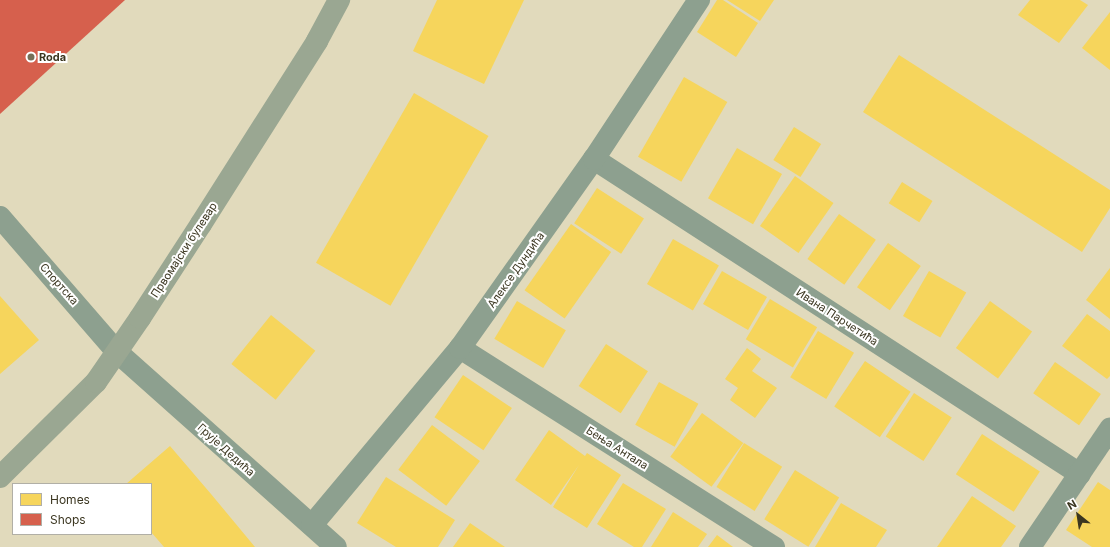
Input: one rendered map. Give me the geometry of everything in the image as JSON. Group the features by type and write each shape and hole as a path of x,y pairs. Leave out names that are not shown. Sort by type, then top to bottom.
{"street":[{"name":"Првомајски булевар","path":"0,477 96,382 193,236 309,54 339,0"},
{"name":"Алексе Дундића","path":"312,525 460,348 594,159 699,0"},
{"name":"Ивана Парчетића","path":"594,159 1080,474"},
{"name":"Спортска","path":"0,217 117,352"},
{"name":"Бења Антала","path":"460,348 774,547"},
{"name":"Грује Дедића","path":"117,352 336,547"},
{"path":"1030,547 1110,429"}],"building: Homes":[{"path":"437,0 524,0 484,84 413,51"},
{"path":"717,0 723,0 758,23 736,57 697,32"},
{"path":"727,0 774,0 760,21"},
{"path":"1030,0 1080,0 1088,5 1059,43 1018,15"},
{"path":"1110,12 1110,70 1082,48"},
{"path":"899,55 1110,190 1110,208 1082,252 863,112"},
{"path":"684,77 727,102 681,182 638,157"},
{"path":"414,93 488,136 390,306 316,263"},
{"path":"794,127 821,144 800,177 773,160"},
{"path":"737,148 782,174 753,224 708,198"},
{"path":"795,176 834,203 799,253 760,226"},
{"path":"902,182 933,201 919,222 889,203"},
{"path":"597,188 644,218 621,254 574,223"},
{"path":"839,214 876,240 844,285 807,259"},
{"path":"571,224 611,252 565,318 525,290"},
{"path":"673,239 719,265 693,311 647,284"},
{"path":"888,243 921,266 890,310 857,287"},
{"path":"1110,268 1110,319 1086,300"},
{"path":"722,271 767,297 748,330 703,304"},
{"path":"929,271 966,292 940,338 903,316"},
{"path":"0,296 39,340 0,374"},
{"path":"770,299 817,327 793,368 746,339"},
{"path":"517,301 566,330 543,368 494,339"},
{"path":"990,301 1032,332 998,378 956,348"},
{"path":"1087,314 1110,331 1110,376 1107,379 1062,346"},
{"path":"271,315 315,351 276,400 231,364"},
{"path":"818,331 854,353 826,399 790,377"},
{"path":"606,344 648,371 621,413 579,386"},
{"path":"747,348 761,359 752,371 777,388 755,418 730,400 738,388 725,379"},
{"path":"865,361 911,392 880,437 834,407"},
{"path":"1055,362 1101,394 1079,425 1033,393"},
{"path":"463,375 512,408 483,450 434,417"},
{"path":"659,382 698,404 675,447 635,425"},
{"path":"914,393 952,418 923,461 886,437"},
{"path":"702,413 743,443 712,487 670,457"},
{"path":"432,425 480,461 446,506 398,470"},
{"path":"549,430 585,456 587,453 621,475 587,528 553,507 579,465 551,505 515,480"},
{"path":"982,434 1040,472 1014,512 956,474"},
{"path":"744,443 782,467 755,511 716,487"},
{"path":"170,446 255,547 164,547 152,533 152,483 127,483"},
{"path":"795,470 839,498 808,547 764,519"},
{"path":"386,477 455,520 438,547 396,547 357,523"},
{"path":"1098,482 1110,490 1110,547 1092,547 1066,530"},
{"path":"623,483 666,509 642,547 634,547 597,524"},
{"path":"972,496 1016,526 1001,547 937,547"},
{"path":"841,503 887,530 876,547 815,547"},
{"path":"673,512 707,534 698,547 651,547"},
{"path":"470,523 505,547 453,547"},
{"path":"717,535 733,547 708,547"}],"building: Shops":[{"name":"Roda","path":"0,0 125,0 0,114"}],"place":[{"name":"Roda","path":"31,57"}]}
